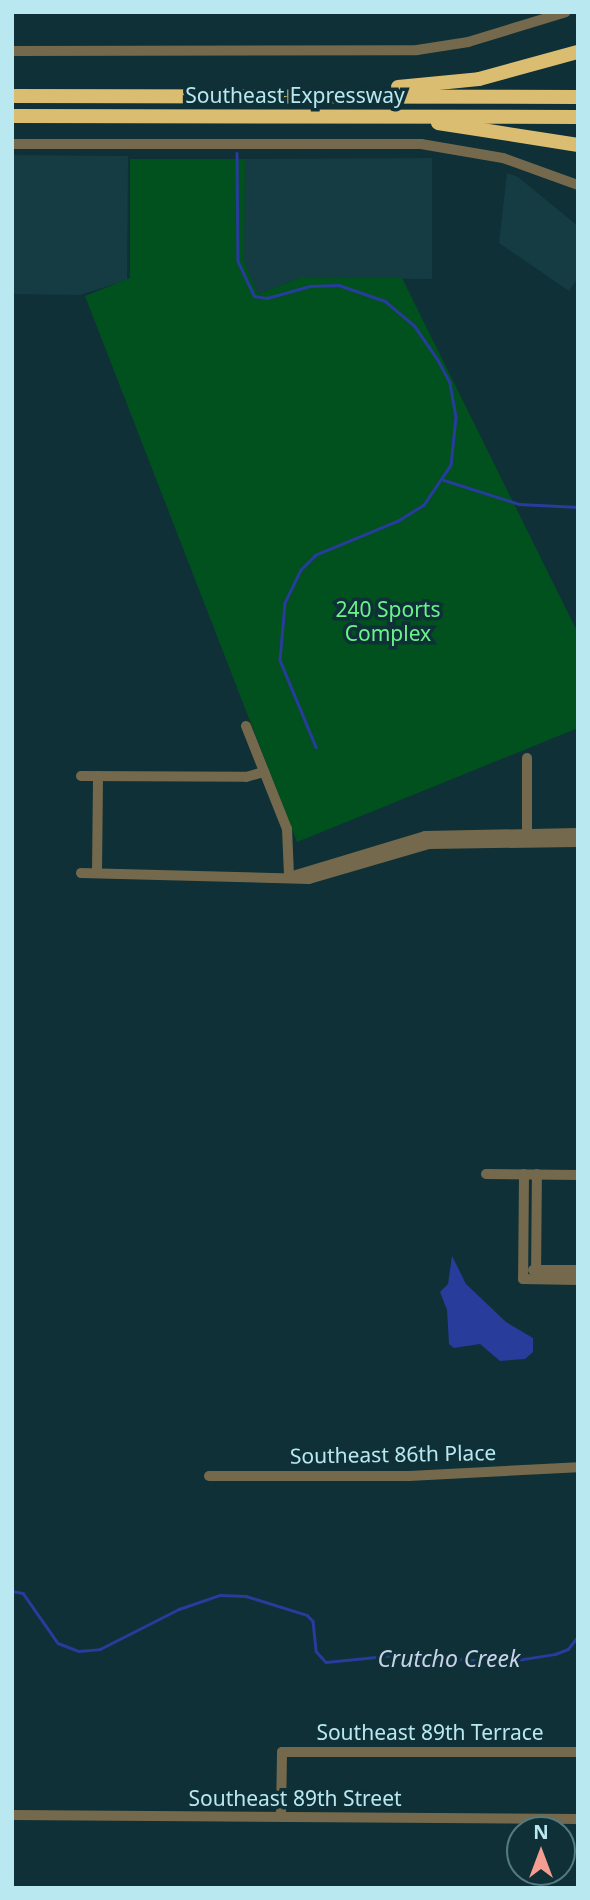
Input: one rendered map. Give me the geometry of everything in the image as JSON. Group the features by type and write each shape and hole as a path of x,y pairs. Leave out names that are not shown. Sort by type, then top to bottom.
{"highway":[{"path":"272,96 464,82 578,52"},
{"name":"Southeast Expressway","path":"12,96 578,97"},
{"name":"Southeast Expressway","path":"12,116 578,117"},
{"path":"389,116 578,145"}],"street":[{"path":"12,51 417,50 468,42 566,12"},
{"path":"12,144 421,144 503,158 578,185"},
{"path":"246,726 288,833 293,875"},
{"path":"527,758 527,838"},
{"path":"81,776 246,776 264,772"},
{"path":"97,873 98,776"},
{"path":"527,838 578,833"},
{"path":"81,873 329,876 376,855 460,838 527,838 578,842"},
{"path":"486,1174 578,1175"},
{"path":"524,1174 523,1275 578,1270"},
{"path":"536,1275 537,1174"},
{"path":"536,1275 578,1280"},
{"name":"Southeast 86th Place","path":"209,1476 409,1476 578,1467"},
{"name":"Southeast 89th Terrace","path":"281,1817 282,1752 578,1752"},
{"name":"Southeast 89th Street","path":"12,1815 578,1819"}],"shaded area":[{"path":"12,155 128,156 127,280 80,295 12,294"},
{"path":"432,158 432,279 300,278 258,294 244,262 245,159"},
{"path":"507,173 518,177 578,226 578,278 569,291 499,243"},
{"path":"452,1256 466,1284 506,1322 533,1338 533,1352 525,1359 500,1361 480,1344 454,1348 449,1344 447,1310 440,1292 448,1284"}],"green space":[{"name":"240 Sports Complex","path":"130,159 245,159 244,261 258,294 300,278 402,278 578,633 578,728 297,842 85,296 130,278"}],"waterway":[{"path":"237,153 238,261 254,296 267,298 310,286 339,285 385,301 414,325 438,360 450,383 456,417 451,465 424,505 398,521 316,555 301,570 285,603 280,660 316,747"},
{"path":"444,480 519,504 578,507"},
{"name":"Crutcho Creek","path":"12,1591 23,1593 58,1643 79,1651 100,1649 179,1609 220,1595 246,1596 307,1615 313,1621 316,1651 326,1662 396,1655 504,1662 555,1654 568,1649 578,1636"}]}
